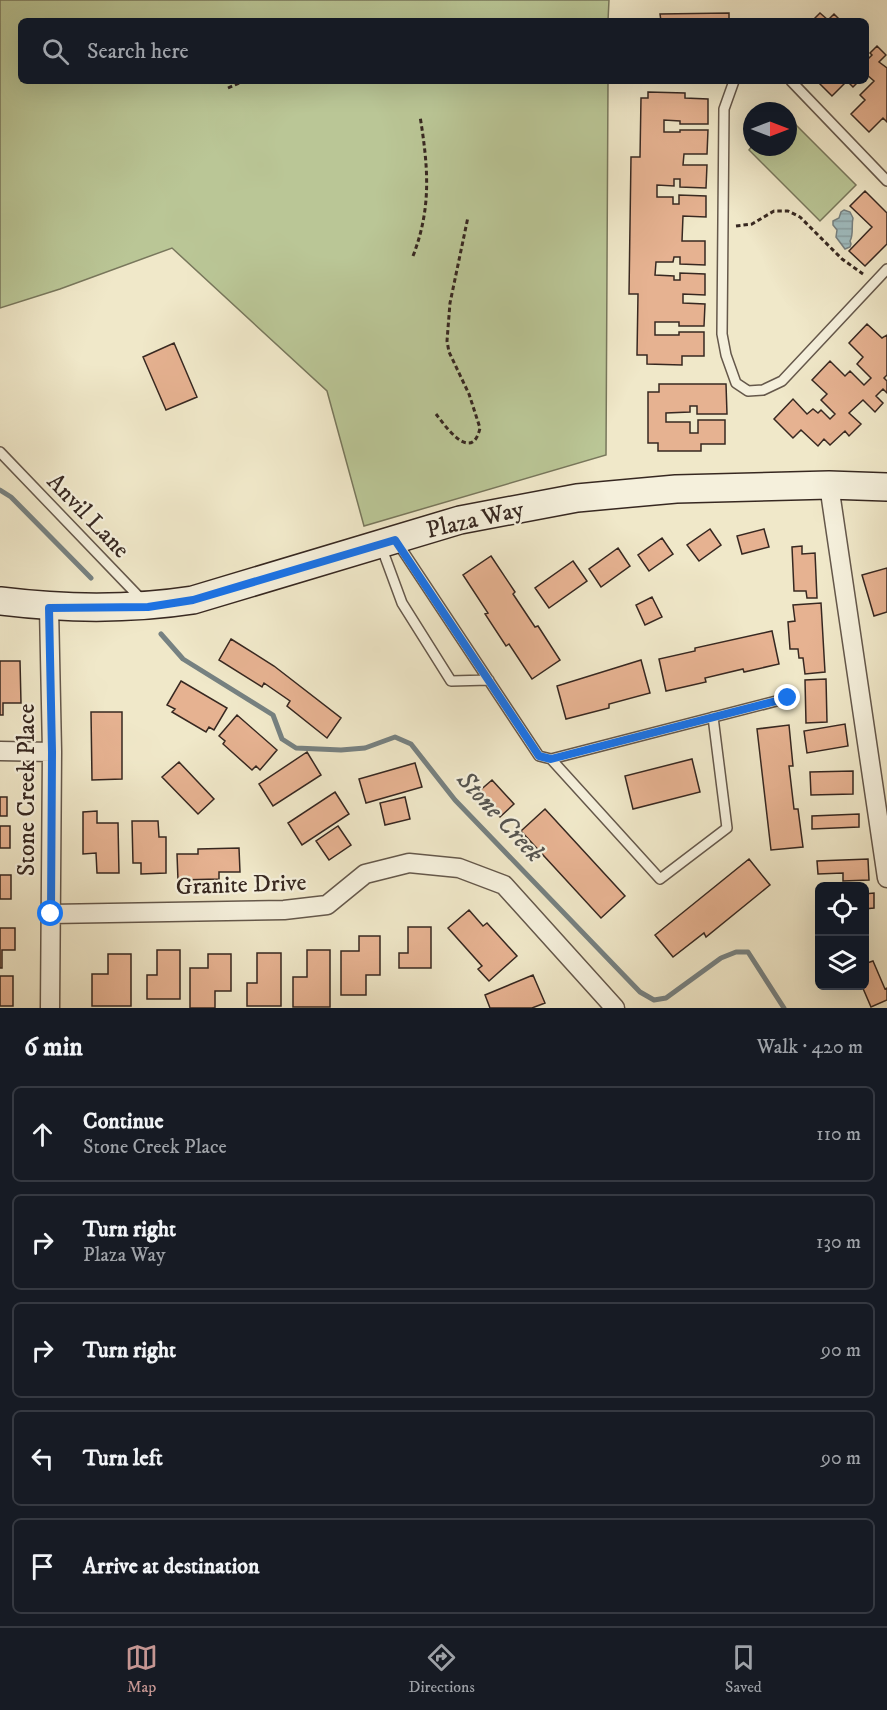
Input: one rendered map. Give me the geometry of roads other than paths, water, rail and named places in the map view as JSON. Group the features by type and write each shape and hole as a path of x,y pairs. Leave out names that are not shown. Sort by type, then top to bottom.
{"main road":[{"name":"Plaza Way","path":"0,601 49,608 148,607 193,600 460,520 577,498 676,489 829,485 887,487"}],"street":[{"path":"829,485 887,878"},
{"name":"Stone Creek Place","path":"49,608 52,752 50,1008"},
{"path":"0,751 52,752"},
{"name":"Granite Drive","path":"51,914 284,910 327,906 365,874 409,863 459,868 504,885 615,1008"}],"lane":[{"path":"733,84 724,109 722,334 726,355 736,383 748,391 763,390 782,381 887,269"},
{"path":"794,84 887,181"},
{"name":"Anvil Lane","path":"0,452 148,607"},
{"path":"387,542 402,603 451,681 489,680"},
{"path":"387,542 489,680 539,756 551,759 788,698"},
{"path":"551,759 660,879 727,828 713,717"}],"water":[{"path":"844,210 850,212 853,218 851,244 845,249 836,237 837,230 833,225 833,221 839,218"}],"waterway":[{"name":"Stone Creek","path":"0,490 11,497 91,578"},
{"name":"Stone Creek","path":"161,634 183,659 273,715 282,739 296,748 341,750 365,748 395,737 411,744 455,800 640,992 654,1000 666,998 721,958 736,952 748,952 784,1008"}]}
